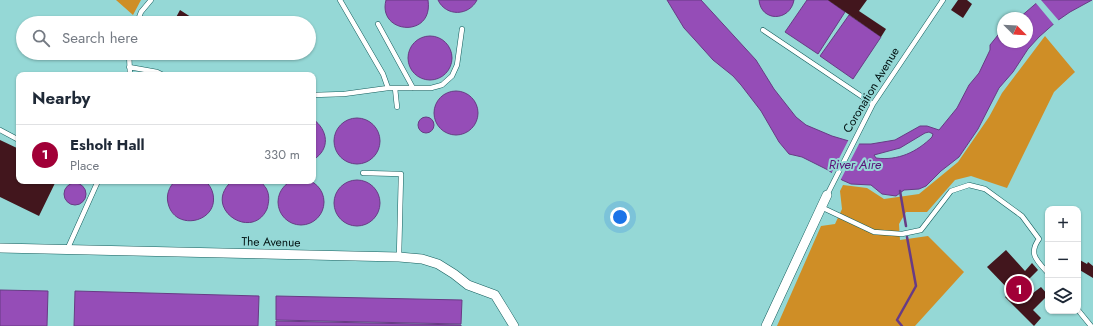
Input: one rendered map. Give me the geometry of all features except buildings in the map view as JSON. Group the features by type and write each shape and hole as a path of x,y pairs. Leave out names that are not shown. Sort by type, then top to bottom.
{"street":[{"name":"Coronation Avenue","path":"766,326 820,207 827,195"},
{"name":"The Avenue","path":"0,248 399,257 422,259 438,264 468,285 495,295 514,326"}],"lane":[{"path":"139,16 151,0"},
{"path":"340,0 383,74 388,88"},
{"name":"Coronation Avenue","path":"827,195 873,104 943,0"},
{"path":"378,24 412,88"},
{"path":"316,95 344,94 388,88 430,88 442,84 452,76 457,64 462,29"},
{"path":"763,30 873,104"},
{"path":"129,60 130,72"},
{"path":"129,67 157,72"},
{"path":"395,88 397,107"},
{"path":"0,130 16,138"},
{"path":"363,173 401,174 399,257"},
{"path":"67,250 97,184"},
{"path":"820,207 874,232 902,234 921,230 951,191 969,185 985,189 1022,216 1039,238 1034,245 1034,252 1036,259 1045,270"},
{"path":"1081,314 1091,326"}],"shaded area":[{"path":"116,0 141,0 133,15"},
{"path":"1045,36 1075,72 1054,92 1007,188 971,176 955,180 927,212 906,212 899,224 900,240 928,236 964,272 915,326 777,326 821,226 835,224 842,209 840,191 843,185 867,188 884,199 919,194 958,162 989,117 1002,93"}],"water":[{"path":"386,0 428,0 428,13 423,21 415,26 406,27 397,25 390,20 385,11"},
{"path":"438,0 477,0 469,9 463,12 452,12 442,6"},
{"name":"River Aire","path":"667,0 701,0 756,60 774,89 796,117 806,125 832,136 859,144 871,144 895,140 920,126 927,126 939,130 957,108 969,85 979,73 990,50 990,45 997,36 997,48 1029,48 1013,72 999,88 978,129 959,157 941,171 926,186 919,189 904,190 896,196 882,194 871,185 851,184 802,157 789,154 779,142 761,111 741,85 733,76 713,60 684,28","holes":["929,132 933,134 932,137 920,147 899,157 884,159 876,158 874,155 900,148 925,133"]},
{"path":"759,0 794,0 787,12 776,16 765,12 761,7"},
{"path":"807,0 828,0 845,12 818,54 785,32"},
{"name":"River Aire","path":"1040,0 1092,0 1057,21 1033,44 1033,12 1026,12"},
{"path":"849,15 881,37 853,79 820,56"},
{"path":"430,36 442,40 448,46 452,58 448,70 442,76 430,80 418,76 412,70 408,58 412,46 418,40"},
{"path":"456,91 468,95 474,101 478,113 474,125 468,131 456,135 444,131 438,125 434,113 438,101 444,95"},
{"path":"426,117 432,119 434,125 432,131 426,133 420,131 418,125 420,119"},
{"path":"352,118 362,118 370,122 376,128 380,136 380,146 376,154 370,160 362,164 352,164 344,160 338,154 334,146 334,136 338,128 344,122"},
{"path":"316,121 322,128 325,140 325,145 319,156 316,158"},
{"path":"352,180 362,180 370,184 376,190 380,198 380,208 376,216 370,222 362,226 352,226 344,222 338,216 334,208 334,198 338,190 344,184"},
{"path":"71,184 79,184 83,186 86,194 83,202 75,205 67,202 64,194 67,186"},
{"path":"173,184 208,184 213,194 213,204 209,212 203,217 195,220 186,221 178,218 172,212 168,203 167,197"},
{"path":"230,184 263,184 269,196 267,209 260,218 251,222 241,222 232,218 225,210 222,201 224,191"},
{"path":"287,184 315,184 320,189 324,202 320,215 314,221 301,225 288,221 282,215 278,202 282,189"},
{"path":"0,290 48,291 47,326 0,326"},
{"path":"75,291 259,296 258,326 74,326"},
{"path":"276,296 462,300 461,324 276,320"},
{"path":"276,321 461,325 461,326 276,326"}],"pier":[{"path":"1036,0 1041,0 1060,22 1055,26 1035,2"},
{"path":"849,139 860,142 840,181 831,174"}],"waterway":[{"path":"900,191 906,226"},
{"path":"902,326 897,320 916,286 907,237"}],"place":[{"name":"Esholt Hall","path":"1019,289"}]}
